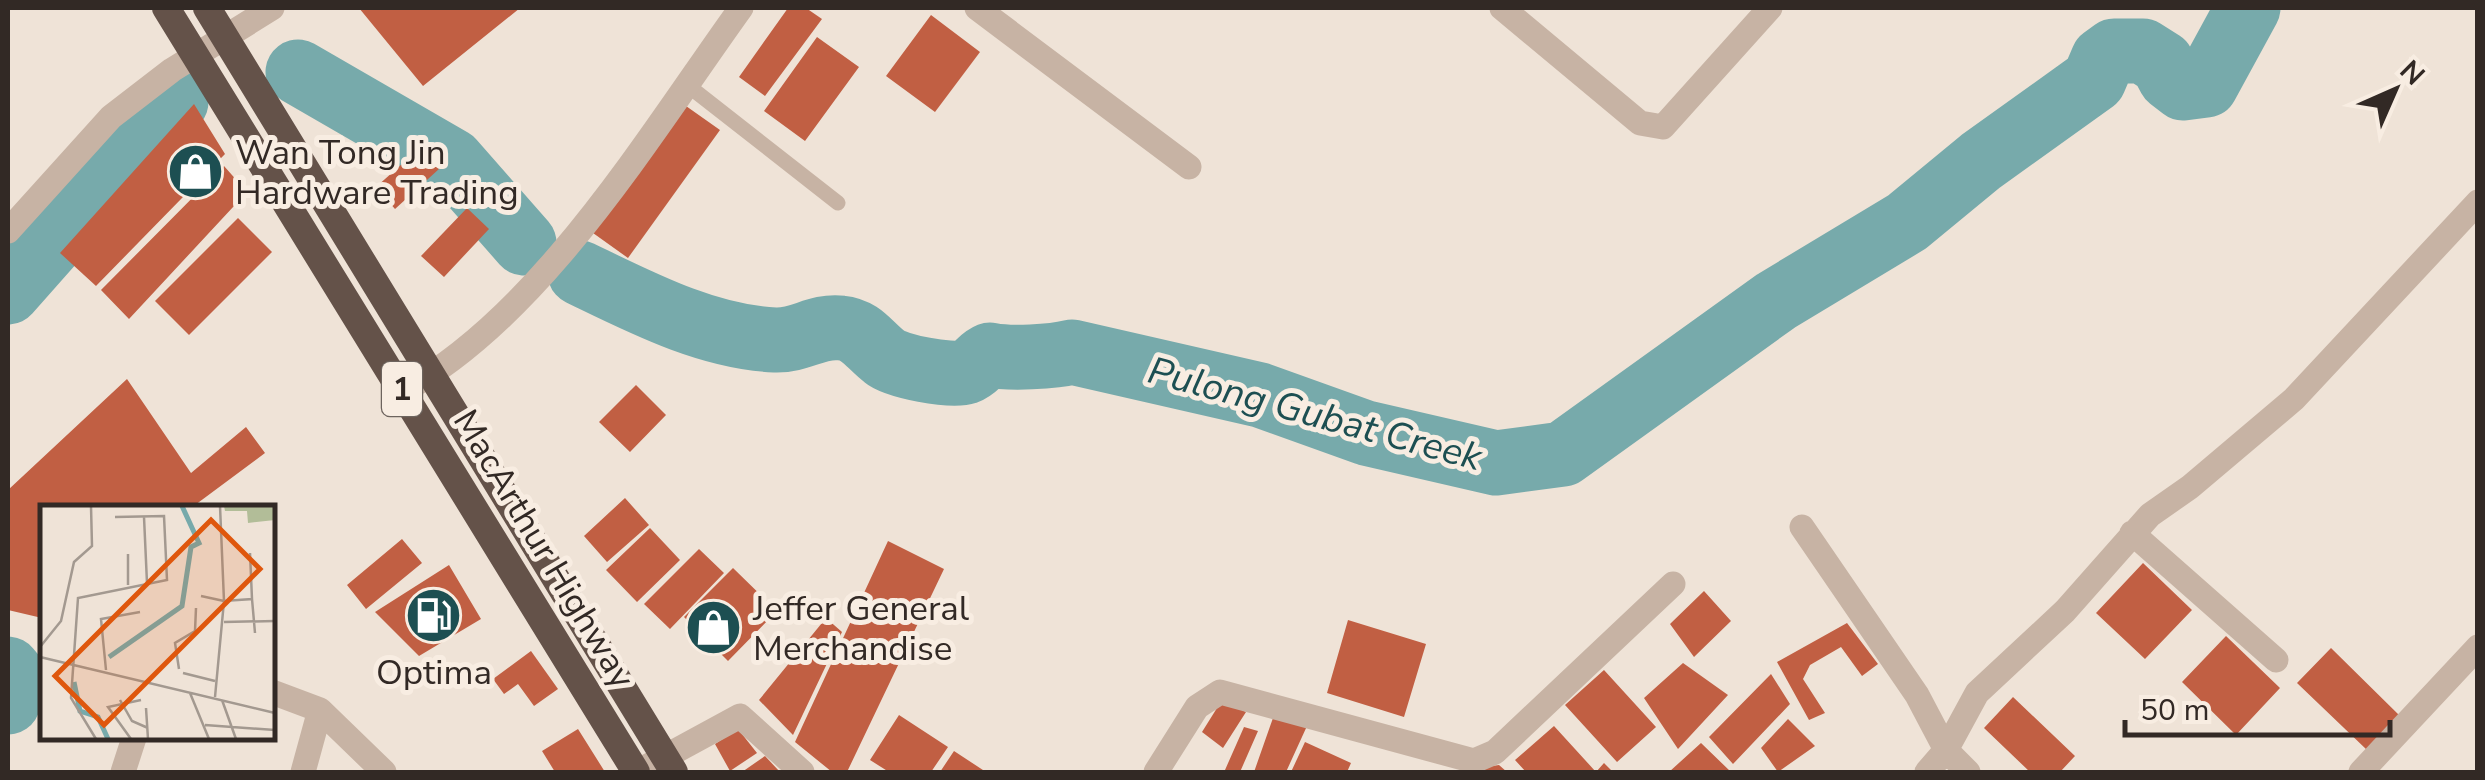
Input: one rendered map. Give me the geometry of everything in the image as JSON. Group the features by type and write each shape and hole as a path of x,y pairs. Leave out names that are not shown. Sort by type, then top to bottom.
{"highway":[{"name":"MacArthur Highway","path":"166,8 636,772"},
{"name":"MacArthur Highway","path":"207,8 669,765"}],"street":[{"path":"8,231 111,117 272,8"},
{"path":"404,391 458,358 570,244 741,8"},
{"path":"978,8 1189,166"},
{"path":"1502,8 1640,123 1663,127 1770,8"},
{"path":"1928,772 1946,750 1977,692 2065,610 2132,534 2294,399 2478,202"},
{"path":"1802,527 1917,695 1946,750 1968,772"},
{"path":"2132,534 2276,660"},
{"path":"1156,772 1197,707 1220,692 1474,762 1495,752 1672,584"},
{"path":"2362,772 2478,646"},
{"path":"275,693 320,710 384,772"},
{"path":"303,772 320,710"},
{"path":"636,772 669,765 740,716 802,772"},
{"path":"123,772 133,740"}],"lane":[{"path":"686,84 838,203"}],"building":[{"path":"359,8 520,8 423,86"},
{"path":"788,8 806,8 822,19 765,96 739,77"},
{"path":"931,15 980,52 935,112 886,76"},
{"path":"817,37 859,67 805,141 764,111"},
{"path":"194,104 225,154 96,286 60,253"},
{"path":"686,106 720,130 628,258 593,233"},
{"path":"420,148 439,169 395,209 376,187"},
{"path":"224,166 247,192 129,319 101,290"},
{"path":"467,208 489,229 444,277 421,256"},
{"path":"238,218 272,252 189,335 155,301"},
{"path":"127,379 191,473 246,427 265,453 195,505 40,505 40,618 8,610 8,490"},
{"path":"636,385 666,415 630,452 599,422"},
{"path":"625,498 649,525 607,562 584,536"},
{"path":"650,528 680,560 637,602 606,570"},
{"path":"402,539 422,563 366,609 347,585"},
{"path":"888,541 944,569 847,772 832,772 795,742"},
{"path":"699,549 724,573 670,629 644,604"},
{"path":"2143,563 2192,610 2145,659 2096,613"},
{"path":"449,565 481,619 419,656 375,612"},
{"path":"733,568 777,611 728,661 684,617"},
{"path":"1704,591 1731,621 1694,657 1670,624"},
{"path":"826,618 842,632 793,735 759,700"},
{"path":"1348,620 1426,644 1404,717 1327,693"},
{"path":"1847,623 1878,664 1862,676 1841,647 1810,665 1803,679 1825,713 1809,720 1777,662"},
{"path":"2226,636 2280,688 2236,735 2182,682"},
{"path":"2331,648 2400,716 2367,750 2297,683"},
{"path":"531,651 558,689 534,706 518,684 504,694 493,679"},
{"path":"1683,663 1728,695 1678,749 1644,698"},
{"path":"1604,670 1656,727 1617,762 1565,705"},
{"path":"1771,674 1790,704 1733,764 1709,737"},
{"path":"2013,697 2075,756 2060,772 2030,772 1984,728"},
{"path":"1222,700 1246,712 1223,748 1202,732"},
{"path":"899,715 948,747 931,772 889,772 870,760"},
{"path":"1273,718 1307,726 1286,772 1254,772"},
{"path":"1788,719 1815,746 1778,772 1761,748"},
{"path":"1554,726 1596,772 1526,772 1515,760"},
{"path":"1244,727 1258,731 1240,772 1225,770"},
{"path":"578,729 605,772 555,772 542,751"},
{"path":"738,729 757,753 730,771 715,744"},
{"path":"1305,742 1351,763 1347,772 1291,772"},
{"path":"1701,743 1731,772 1669,772"},
{"path":"954,751 986,772 940,772"},
{"path":"765,756 780,772 742,772"},
{"path":"1604,763 1613,772 1596,772"},
{"path":"1499,765 1507,772 1465,772 1465,770"}],"waterway":[{"name":"Pulong Gubat Creek","path":"580,273 674,316 724,332 775,340 824,329 848,329 891,360 924,370 959,373 990,355 1031,357 1072,352 1260,395 1366,433 1496,463 1563,454 1776,301 1907,222 1981,161 2094,80 2103,59 2114,51 2143,51 2162,63 2170,78 2183,88 2206,85 2248,8"},
{"name":"Pulong Gubat Creek","path":"298,72 452,161 524,243"},
{"name":"Pulong Gubat Creek","path":"8,292 176,102"},
{"name":"Pulong Gubat Creek","path":"8,669 13,675 8,702"}],"place":[{"name":"Wan Tong Jin Hardware Trading","path":"196,172"},
{"name":"Optima","path":"434,616"},
{"name":"Jeffer General Merchandise","path":"714,628"}]}
